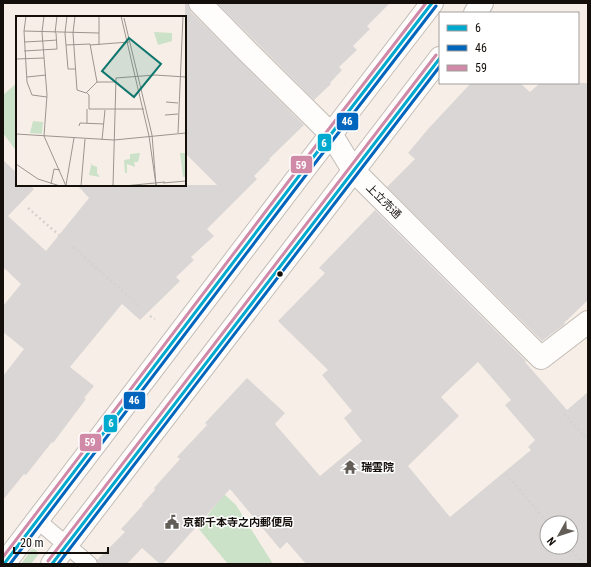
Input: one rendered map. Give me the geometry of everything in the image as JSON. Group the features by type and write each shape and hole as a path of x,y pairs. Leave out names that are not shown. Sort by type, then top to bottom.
{"main road":[{"name":"上立売通","path":"200,3 331,134 353,170 541,358 585,329"},
{"path":"4,564 432,3"},
{"path":"476,12 482,3"},
{"path":"52,564 439,59"}],"lane":[{"path":"37,520 88,564"}],"path":[{"path":"28,208 59,235"},
{"path":"73,247 138,305"},
{"path":"564,414 588,440"},
{"path":"506,474 541,515"},
{"path":"576,555 584,564"}],"green space":[{"path":"16,84 16,151 3,133 3,95"},
{"path":"224,494 236,505 273,564 228,564 198,528"},
{"path":"34,549 37,551 38,555 31,564 21,564 31,550"}],"building":[{"path":"185,3 188,3 191,12 304,125 254,176 257,179 207,229 214,236 191,257 194,260 176,277 180,281 140,320 122,304 70,367 94,386 53,443 52,442 26,475 24,474 3,500 3,376 24,349 3,332 3,306 21,284 3,267 3,160 16,172 16,186 30,186 34,189 8,216 46,251 89,198 78,186 217,185 186,154"},
{"path":"217,3 390,3 367,26 370,29 353,46 357,50 339,67 342,70 330,83 331,84 314,100"},
{"path":"588,83 588,300 564,323 565,324 542,341 387,187 415,159 408,153 470,84 521,84 530,92 539,84"},
{"path":"375,210 526,361 525,362 567,410 588,392 588,564 306,564 287,542 280,549 230,489 163,564 160,564 142,548 127,564 98,564 97,560 125,532 121,529 143,505 142,504 155,490 154,488 180,459 177,457 207,425 205,423 247,378 285,413 275,424 320,476 362,441 344,418 352,411 322,375 328,370 278,321 325,273 319,268","holes":["478,362 511,400 505,405 535,440 528,447 531,450 450,517 408,466 459,416 441,397"]}],"transit line":[{"name":"59","path":"3,557 426,3"},
{"name":"6","path":"4,564 432,3"},
{"name":"46","path":"10,564 436,6"},
{"name":"59","path":"48,561 436,55"},
{"name":"6","path":"52,564 439,59"},
{"name":"46","path":"58,564 439,67"}],"place":[{"name":"瑞雲院","path":"350,467"},
{"name":"京都千本寺之内郵便局","path":"172,522"}]}
